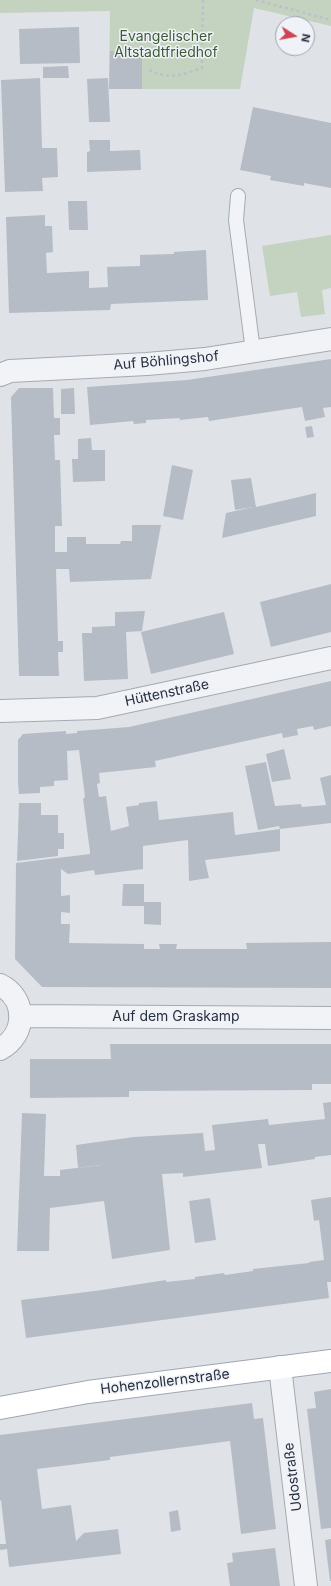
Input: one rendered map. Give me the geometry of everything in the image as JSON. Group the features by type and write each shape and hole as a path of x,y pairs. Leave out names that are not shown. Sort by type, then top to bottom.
{"main road":[{"name":"Hohenzollernstraße","path":"0,1408 88,1392 280,1367 331,1362"}],"street":[{"name":"Auf Böhlingshof","path":"0,375 10,371 147,364 198,359 331,339"},
{"name":"Hüttenstraße","path":"0,711 98,708 331,658"},
{"path":"0,985 14,996 20,1005 21,1016 20,1027 14,1037 0,1049"},
{"name":"Auf dem Graskamp","path":"21,1016 331,1018"},
{"name":"Udostraße","path":"280,1367 306,1586"}],"lane":[{"path":"238,196 236,220 253,351"}],"path":[{"path":"149,70 161,76 180,75 202,68 202,0"},
{"path":"256,0 331,20"}],"green space":[{"name":"Evangelischer Altstadtfriedhof","path":"0,0 331,0 331,26 315,22 315,16 288,16 254,8 240,89 109,89 110,11 0,13"},
{"path":"331,235 331,288 322,290 325,314 301,317 297,292 270,296 262,246"}],"building":[{"path":"79,27 80,63 20,64 19,29"},
{"path":"110,51 142,51 142,89 109,89"},
{"path":"68,66 69,78 43,78 43,67"},
{"path":"40,78 42,148 57,148 58,177 42,178 43,191 5,192 1,80"},
{"path":"108,78 110,122 89,122 87,79"},
{"path":"253,107 331,123 331,188 304,183 304,186 270,180 271,176 240,170"},
{"path":"89,140 110,140 110,151 140,150 141,170 87,172 87,152 90,151"},
{"path":"68,201 87,201 88,230 69,230"},
{"path":"45,215 45,226 52,226 53,252 46,253 47,273 89,271 89,288 108,287 107,267 140,266 140,255 174,254 174,252 206,250 208,300 111,304 110,310 9,313 6,217"},
{"path":"331,359 331,407 323,408 325,417 305,421 302,407 209,421 208,417 179,420 180,418 146,420 146,423 134,424 133,421 90,425 87,387 187,380"},
{"path":"19,388 53,388 54,418 60,418 60,435 54,435 55,460 60,460 62,526 55,526 55,552 67,552 67,537 86,537 86,544 120,544 121,541 132,541 132,525 161,525 151,579 70,582 69,569 56,569 58,641 63,641 63,652 58,652 59,676 19,676 11,397"},
{"path":"74,388 75,414 61,414 61,389"},
{"path":"312,426 314,437 307,438 305,427"},
{"path":"91,438 92,450 105,450 105,481 73,482 72,459 78,459 78,439"},
{"path":"172,465 193,470 183,520 163,516"},
{"path":"251,478 256,507 316,493 316,516 222,538 226,513 253,507 235,510 231,480"},
{"path":"331,584 331,632 271,647 260,602"},
{"path":"145,611 142,631 126,632 128,679 84,681 82,633 92,633 92,627 115,626 115,612"},
{"path":"224,612 234,654 151,674 141,632"},
{"path":"331,681 331,726 314,730 313,726 297,729 298,735 283,738 282,733 155,761 156,767 99,773 100,783 97,784 99,797 106,796 111,831 129,826 126,807 139,805 139,803 157,801 159,820 233,812 235,835 280,829 280,851 205,860 209,878 189,881 188,840 143,846 143,869 95,875 94,870 68,874 61,869 61,896 70,895 70,913 61,912 61,924 70,924 69,943 144,944 144,949 160,949 159,944 177,944 176,949 247,949 246,943 331,942 331,988 42,987 15,959 16,863 90,854 90,852 83,799 85,797 79,750 67,751 68,780 54,781 54,786 40,787 40,793 19,794 18,740 23,734 66,731 66,734 77,733 77,731 129,727"},
{"path":"284,749 291,779 272,782 266,754"},
{"path":"266,762 275,806 301,804 302,807 326,805 320,778 331,775 331,823 280,829 279,826 258,830 245,766"},
{"path":"19,803 41,803 41,815 58,815 58,833 64,833 64,849 58,849 58,856 17,861"},
{"path":"123,884 144,884 144,902 161,902 161,925 144,924 144,906 122,906"},
{"path":"110,1044 331,1044 331,1084 312,1084 312,1090 129,1091 129,1097 30,1098 30,1059 111,1059"},
{"path":"331,1102 331,1155 268,1166 265,1144 258,1144 262,1168 183,1177 183,1173 162,1174 170,1250 112,1259 104,1201 50,1208 49,1251 17,1251 22,1113 46,1114 44,1176 60,1176 60,1170 78,1168 76,1145 134,1137 203,1133 205,1151 215,1150 212,1125 268,1119 269,1125 325,1119 323,1103"},
{"path":"331,1197 331,1282 327,1282 329,1298 26,1338 21,1300 166,1280 166,1282 195,1279 195,1277 224,1273 225,1275 253,1271 253,1269 324,1260 319,1220 314,1221 311,1200"},
{"path":"210,1198 216,1240 195,1243 189,1201"},
{"path":"331,1389 331,1528 321,1529 307,1409 316,1408 314,1392"},
{"path":"252,1403 254,1419 263,1418 276,1529 241,1534 230,1441 110,1457 110,1460 37,1469 42,1509 71,1505 76,1541 84,1533 118,1529 121,1554 9,1567 7,1549 0,1550 0,1544 6,1544 1,1500 0,1501 0,1435"},
{"path":"178,1510 181,1530 171,1532 169,1512"},
{"path":"331,1539 331,1581 330,1581 325,1540"},
{"path":"275,1548 280,1586 230,1586 227,1563 233,1562 232,1553"}]}
